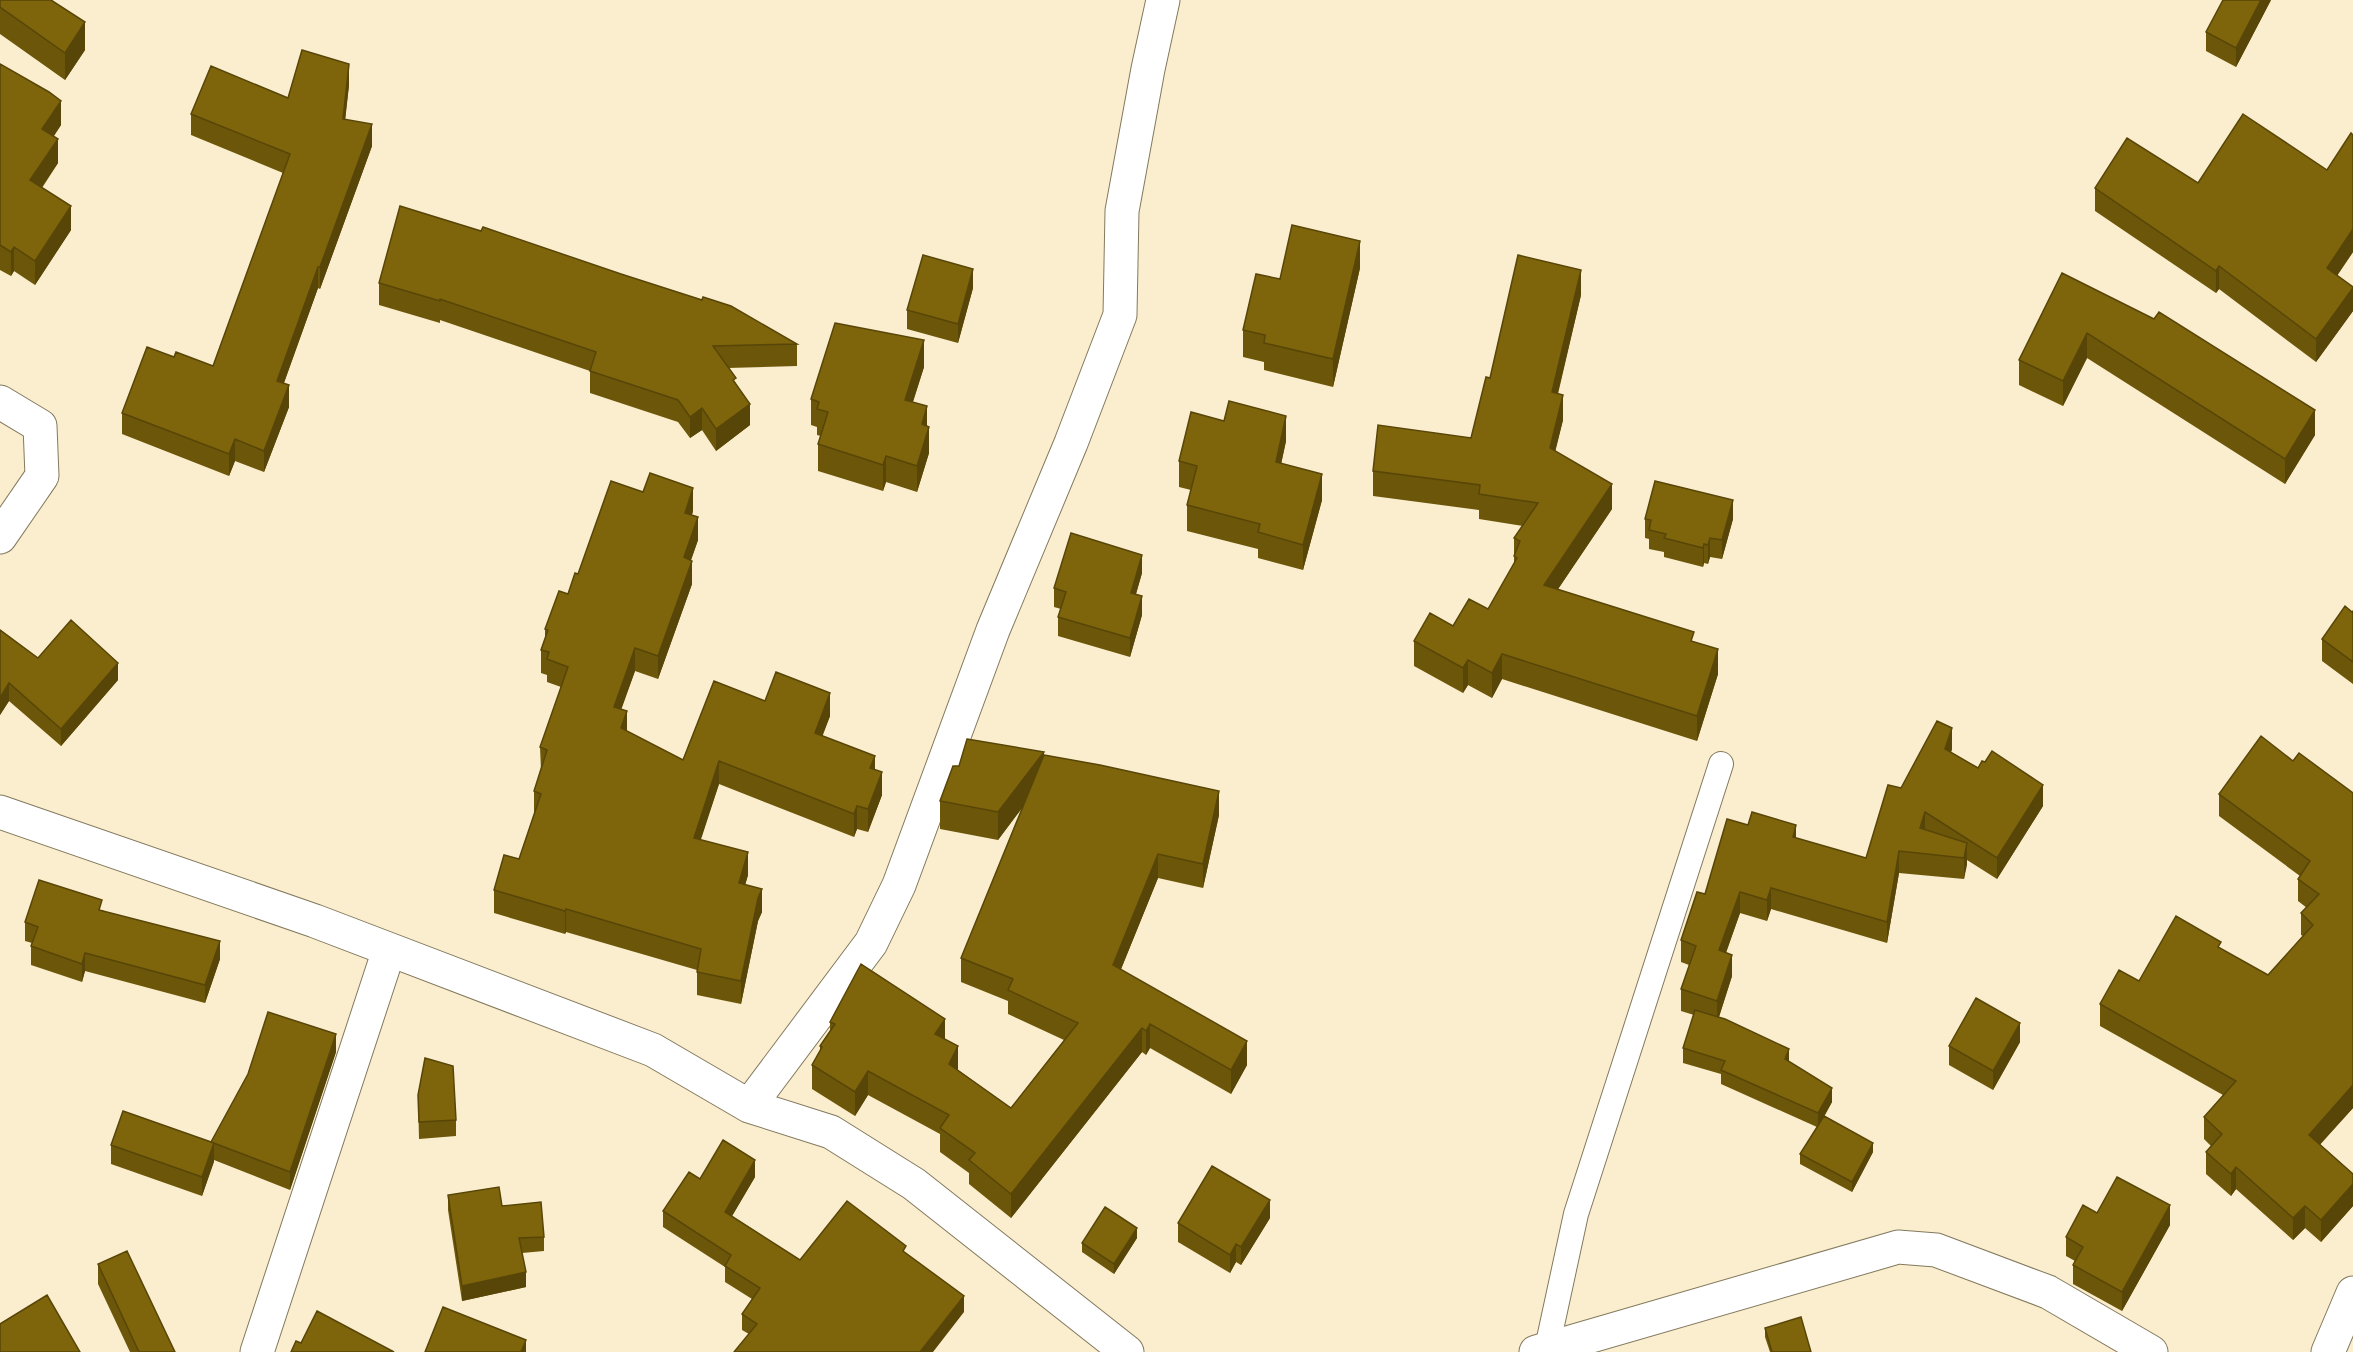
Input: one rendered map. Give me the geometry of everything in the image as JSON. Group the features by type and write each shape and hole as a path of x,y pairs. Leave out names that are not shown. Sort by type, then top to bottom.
{"street":[{"path":"749,1106 871,943 900,885 993,630 1071,443 1120,315 1122,211 1163,0"},
{"path":"0,402 40,426 42,476 0,537"},
{"path":"0,812 315,921 652,1050 749,1106 831,1132 914,1184 1127,1352"},
{"path":"257,1352 389,950"},
{"path":"1542,1350 1898,1247 1936,1250 2048,1292 2151,1352"},
{"path":"2328,1352 2353,1293"}],"lane":[{"path":"1542,1350 1576,1214 1721,764"}],"building":[{"path":"0,0 51,0 85,22 65,53 0,7"},
{"path":"2223,0 2261,0 2236,48 2206,32"},
{"path":"302,50 349,64 343,119 372,124 277,381 289,385 264,451 235,439 229,454 122,413 147,347 174,357 176,352 213,366 290,154 191,114 211,66 288,98"},
{"path":"0,64 61,101 42,129 58,139 30,180 71,206 35,261 14,247 11,252 0,245"},
{"path":"2243,114 2327,170 2351,133 2353,135 2353,229 2327,268 2353,288 2316,339 2219,266 2216,271 2095,188 2127,138 2198,183"},
{"path":"400,206 481,231 483,227 702,300 703,297 731,306 797,344 713,346 736,378 733,380 750,404 716,429 702,408 690,417 678,400 590,371 596,352 440,299 440,301 379,283"},
{"path":"1292,225 1360,241 1333,359 1264,343 1265,335 1243,330 1256,274 1280,279"},
{"path":"923,255 973,269 958,324 907,310"},
{"path":"1518,255 1581,270 1552,392 1563,395 1550,448 1612,484 1544,585 1694,632 1691,641 1718,649 1697,716 1502,654 1492,673 1468,660 1463,668 1414,641 1430,613 1453,626 1469,599 1488,609 1517,558 1514,556 1520,541 1514,538 1538,503 1479,494 1480,485 1373,471 1378,425 1471,438 1486,377 1490,378"},
{"path":"2062,273 2154,319 2159,312 2315,410 2285,459 2087,333 2063,381 2019,360"},
{"path":"835,323 924,340 905,400 927,406 922,424 929,427 917,466 886,456 883,465 818,444 828,412 817,409 819,402 811,399"},
{"path":"1229,401 1286,416 1276,462 1322,474 1303,545 1258,532 1260,524 1187,505 1197,466 1179,461 1191,412 1224,421"},
{"path":"650,473 693,488 685,513 698,517 684,557 692,561 658,656 635,648 614,707 627,711 621,728 683,760 714,681 765,701 776,672 830,693 815,733 875,756 870,768 882,772 868,809 857,806 854,814 719,761 694,838 748,852 739,883 762,889 758,898 741,981 697,972 701,949 494,890 504,855 519,859 541,794 534,791 547,750 540,747 568,667 547,659 549,652 541,650 548,630 545,629 559,591 568,594 575,573 578,574 611,481 643,492"},
{"path":"1655,481 1733,500 1722,540 1710,538 1708,545 1704,544 1703,548 1664,538 1666,534 1649,530 1651,520 1645,519"},
{"path":"1071,533 1142,555 1131,593 1142,596 1130,638 1058,617 1066,592 1054,588"},
{"path":"2345,606 2353,611 2353,662 2322,639"},
{"path":"71,620 118,663 61,729 9,683 0,698 0,630 38,658"},
{"path":"1937,721 1952,728 1945,749 1978,768 1992,751 2043,785 1997,858 1925,812 1920,828 1967,843 1964,858 1899,851 1887,922 1771,888 1767,900 1740,892 1719,950 1732,955 1717,1001 1681,989 1696,946 1681,940 1697,892 1705,894 1727,819 1748,825 1752,812 1796,825 1793,837 1866,858 1888,785 1901,788"},
{"path":"2261,736 2293,761 2299,753 2353,793 2353,1085 2309,1135 2353,1174 2353,1184 2321,1220 2305,1206 2293,1218 2236,1167 2231,1174 2206,1152 2222,1134 2204,1117 2236,1081 2100,1004 2119,970 2139,981 2176,916 2221,942 2218,947 2268,975 2313,925 2301,913 2319,894 2298,879 2310,861 2219,794"},
{"path":"967,739 1044,752 998,812 940,801 953,766 959,766"},
{"path":"1044,755 1219,791 1203,864 1158,854 1113,965 1247,1041 1231,1070 1150,1024 1146,1031 1142,1028 1011,1194 969,1160 975,1153 940,1128 949,1115 868,1071 855,1092 812,1065 822,1047 820,1046 835,1024 830,1022 861,964 945,1019 935,1034 958,1046 949,1064 1011,1108 1078,1023 1008,990 1013,979 961,958"},
{"path":"39,880 102,900 99,910 220,941 205,985 85,953 82,964 31,946 38,927 25,922"},
{"path":"1976,998 2020,1023 1993,1071 1949,1046"},
{"path":"1695,1010 1725,1019 1789,1049 1785,1059 1832,1088 1818,1113 1721,1070 1725,1061 1683,1048"},
{"path":"268,1012 336,1034 290,1172 211,1142 248,1074"},
{"path":"425,1058 453,1066 456,1120 419,1122 418,1095"},
{"path":"123,1111 214,1143 202,1177 111,1145"},
{"path":"1824,1116 1873,1143 1852,1182 1800,1154"},
{"path":"723,1140 755,1160 725,1212 800,1260 847,1201 906,1246 903,1251 964,1296 920,1352 734,1352 757,1324 742,1314 760,1288 725,1266 731,1255 663,1211 689,1172 700,1179"},
{"path":"1212,1166 1270,1200 1241,1247 1236,1244 1230,1255 1178,1223"},
{"path":"2117,1177 2170,1205 2122,1292 2073,1265 2083,1247 2066,1237 2083,1205 2097,1213"},
{"path":"499,1187 502,1206 541,1202 544,1237 519,1238 526,1272 462,1286 448,1195"},
{"path":"1105,1207 1137,1228 1114,1264 1082,1243"},
{"path":"127,1251 175,1352 139,1352 98,1264"},
{"path":"47,1295 80,1352 0,1352 0,1324"},
{"path":"443,1307 526,1340 521,1352 425,1352"},
{"path":"317,1311 394,1352 291,1352 296,1341 301,1343"},
{"path":"1801,1317 1811,1352 1772,1352 1765,1328"}]}
